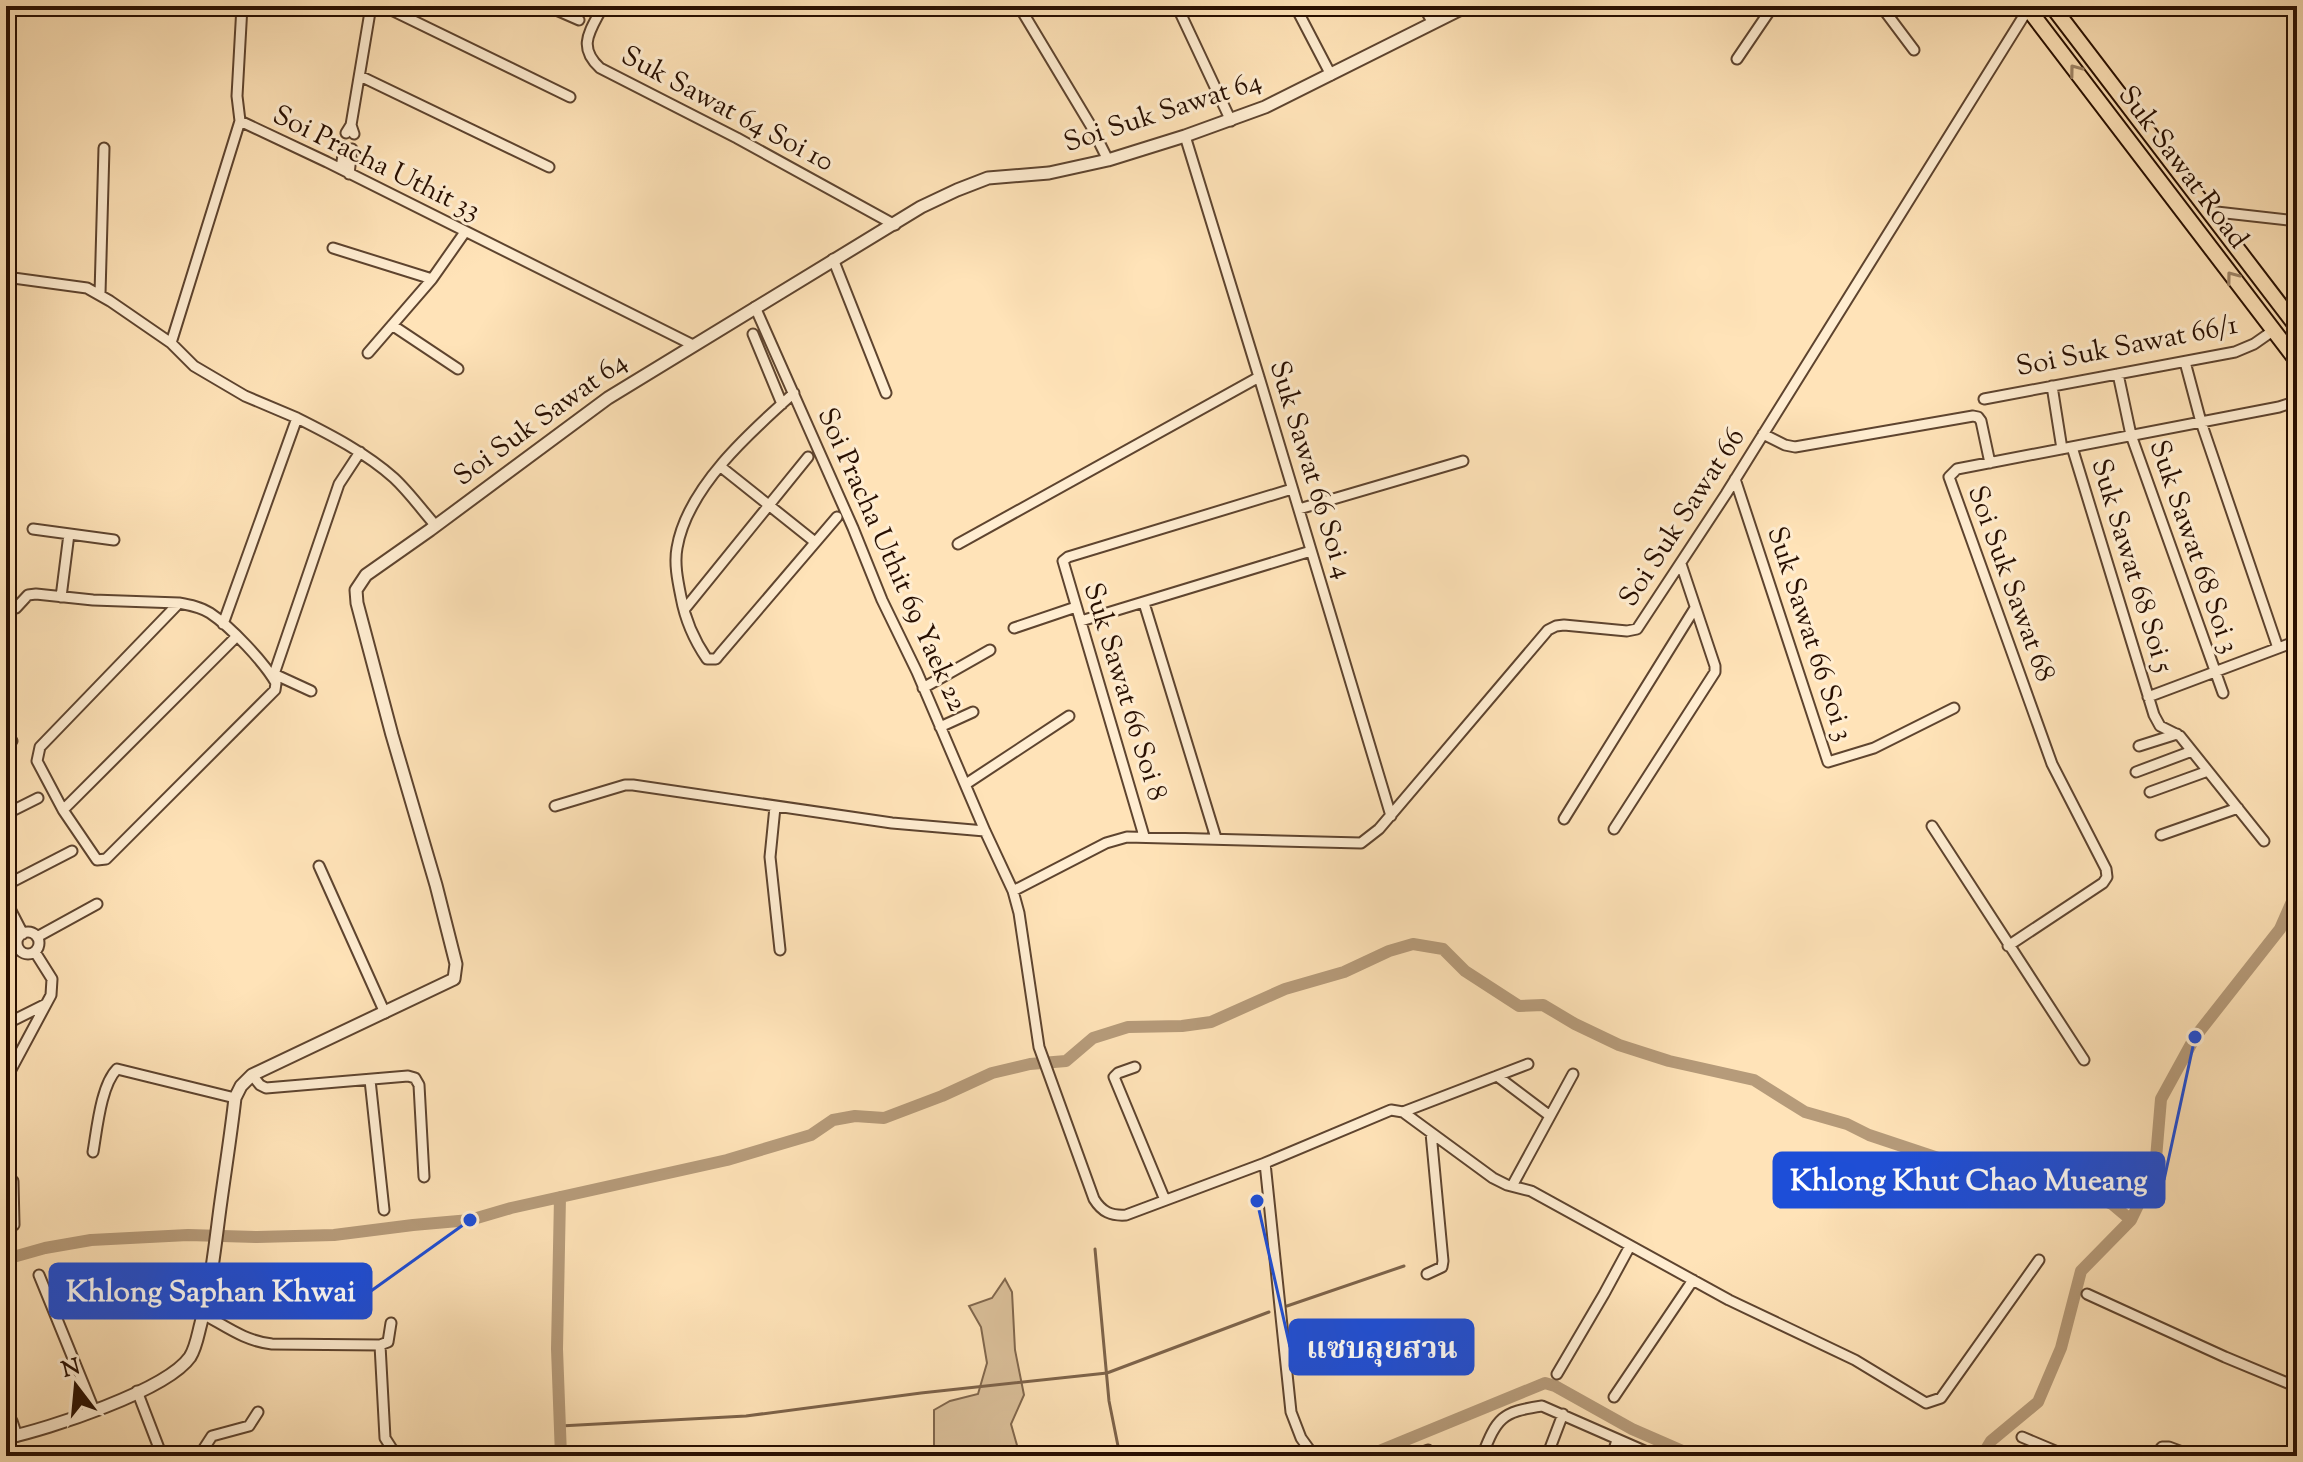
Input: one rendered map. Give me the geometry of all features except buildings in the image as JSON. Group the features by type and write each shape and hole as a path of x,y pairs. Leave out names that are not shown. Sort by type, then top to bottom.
{"main road":[{"name":"Suk Sawat Road","path":"2052,6 2297,327"},
{"name":"Suk Sawat Road","path":"2028,7 2297,361"}],"street":[{"path":"240,121 237,96 242,6"},
{"path":"350,131 371,6"},
{"path":"383,6 570,97"},
{"path":"547,6 579,20"},
{"name":"Suk Sawat 64 Soi 10","path":"603,6 587,38 586,49 591,60 600,68 737,138 895,225"},
{"path":"1019,6 1108,160"},
{"path":"1177,6 1231,121"},
{"path":"1295,6 1331,75"},
{"path":"1423,6 1433,23"},
{"name":"Soi Suk Sawat 64","path":"11,1437 94,1410 137,1391 179,1369 193,1352 215,1256 235,1098 241,1086 252,1075 284,1058 454,979 456,964 436,885 357,603 356,590 366,575 608,398 833,259 944,195 988,178 1049,173 1108,160 1231,121 1331,75 1467,6"},
{"path":"1737,59 1773,6"},
{"path":"1881,6 1914,50"},
{"name":"Soi Suk Sawat 66","path":"1013,891 1106,843 1127,837 1361,843 1391,816 1548,630 1564,625 1627,631 1637,629 1735,479 2028,7"},
{"path":"360,76 549,167"},
{"name":"Soi Pracha Uthit 33","path":"171,343 240,121 693,345"},
{"name":"Suk Sawat 66 Soi 4","path":"1185,136 1391,816"},
{"path":"100,294 104,148"},
{"path":"345,172 348,148"},
{"path":"2208,211 2297,221"},
{"path":"368,353 432,279 465,232"},
{"path":"333,248 432,279"},
{"path":"833,259 886,393"},
{"path":"6,277 72,285 100,294 171,343 194,366 245,396 297,418 360,452 394,478 436,526"},
{"name":"Soi Pracha Uthit 69 Yaek 22","path":"755,307 1013,891 1039,1047 1100,1209 1116,1216 1126,1215 1265,1163 1391,1110 1403,1112 1528,1064"},
{"path":"392,325 458,369"},
{"name":"Soi Suk Sawat 66/1","path":"1984,399 2235,352 2274,330"},
{"path":"753,334 782,404"},
{"path":"2185,362 2201,422 2278,648"},
{"name":"Suk Sawat 68 Soi 3","path":"2118,374 2131,435 2223,693"},
{"path":"958,544 1259,377"},
{"name":"Suk Sawat 68 Soi 5","path":"2052,386 2067,448 2154,715 2160,726 2177,734 2192,751 2264,841"},
{"path":"794,393 733,452 708,483 691,509 676,550 684,610 706,657 716,659 837,517"},
{"name":"Soi Suk Sawat 68","path":"2008,946 2103,883 2107,877 2106,869 2052,764 1949,477 1957,469 2297,401"},
{"path":"1763,434 1795,447 1973,416 1981,421 1990,463"},
{"path":"223,624 297,418"},
{"path":"273,676 339,484 360,452"},
{"path":"684,610 808,457"},
{"path":"1299,509 1463,461"},
{"path":"721,467 815,542"},
{"name":"Suk Sawat 66 Soi 3","path":"1735,479 1828,762 1874,748 1954,708"},
{"name":"Suk Sawat 66 Soi 8","path":"1144,836 1063,561 1292,489"},
{"path":"33,529 114,540"},
{"path":"61,597 69,534"},
{"path":"1081,621 1311,551"},
{"path":"1614,829 1715,672 1681,564"},
{"path":"6,609 16,608 28,595 179,603 201,608 237,636 276,683 275,690 106,859 97,860 63,810 37,761 37,754 40,747 179,603"},
{"path":"1144,603 1216,838"},
{"path":"1014,628 1076,607"},
{"path":"1564,819 1695,608"},
{"path":"63,810 237,636"},
{"path":"2148,697 2297,641"},
{"path":"923,688 990,650"},
{"path":"273,676 311,691"},
{"path":"940,727 973,712"},
{"path":"966,784 1069,716"},
{"path":"2139,746 2177,734"},
{"path":"2136,772 2192,751"},
{"path":"2150,792 2208,771"},
{"path":"555,806 633,785 892,823 985,831"},
{"path":"6,814 38,798"},
{"path":"775,807 770,857 780,950"},
{"path":"2161,835 2238,808"},
{"path":"1932,826 2084,1060"},
{"path":"6,885 72,851"},
{"path":"319,866 385,1013"},
{"path":"6,901 23,934"},
{"path":"37,937 97,904"},
{"path":"18,948 19,937 31,932 39,942 35,952"},
{"path":"18,948 26,954 35,952"},
{"path":"6,954 18,948"},
{"path":"6,1079 51,995 52,979 35,952"},
{"path":"6,1024 48,1003"},
{"path":"1135,1067 1114,1077 1165,1200"},
{"path":"93,1152 104,1097 117,1069 235,1098"},
{"path":"1512,1186 1573,1074"},
{"path":"252,1075 266,1088 408,1076 415,1078 419,1085 424,1177"},
{"path":"1497,1076 1550,1116"},
{"path":"370,1080 384,1210"},
{"path":"1403,1112 1493,1178 1531,1191 1693,1280 1855,1360 1926,1403 1941,1398 2039,1260"},
{"path":"1427,1274 1442,1267 1443,1261 1431,1133"},
{"path":"1265,1163 1291,1412 1301,1438 1314,1456"},
{"path":"6,1176 13,1181 14,1225"},
{"path":"1557,1374 1630,1246"},
{"path":"39,1275 94,1410"},
{"path":"1614,1397 1693,1280"},
{"path":"2087,1294 2297,1387"},
{"path":"203,1314 255,1342 380,1345 388,1342 391,1323"},
{"path":"380,1345 385,1438 400,1456"},
{"path":"137,1391 162,1456"},
{"path":"1482,1456 1494,1427 1505,1415 1542,1406 1656,1456"},
{"path":"199,1456 212,1436 249,1426 258,1412"},
{"path":"1547,1456 1563,1414"},
{"path":"11,1437 12,1421"},
{"path":"2022,1437 2067,1456"},
{"path":"1612,1456 1617,1440"},
{"path":"2155,1456 2162,1447 2193,1456"},
{"path":"1412,1456 1428,1450"}],"shaded area":[{"path":"1005,1279 1012,1292 1015,1350 1024,1395 1011,1424 1020,1456 934,1456 934,1410 950,1401 978,1394 987,1363 981,1327 969,1306 992,1298"}],"waterway":[{"path":"1982,1456 1991,1441 2038,1402 2061,1348 2081,1271 2131,1220 2155,1170 2161,1099 2195,1037 2280,929 2297,890"},
{"path":"6,1259 91,1240 188,1235 334,1235 470,1220 727,1160 811,1135 833,1120 855,1116 884,1118 992,1073 1030,1064 1066,1061 1093,1038 1128,1027 1211,1022 1285,989 1344,972 1389,951 1413,944 1443,949 1465,971 1519,1006 1543,1005 1619,1045 1669,1061 1754,1080 1805,1112 1995,1177 2023,1175 2091,1194 2112,1204 2131,1220"},
{"path":"560,1197 557,1349 561,1456"},
{"path":"1095,1249 1109,1401 1120,1456"},
{"path":"1287,1306 1404,1266"},
{"path":"560,1426 746,1416 1107,1373 1269,1312"},
{"path":"1367,1456 1545,1383 1632,1429 1694,1456"}],"place":[{"name":"Khlong Khut Chao Mueang","path":"2195,1037"},
{"name":"แซบลุยสวน","path":"1257,1201"},
{"name":"Khlong Saphan Khwai","path":"470,1220"}]}
